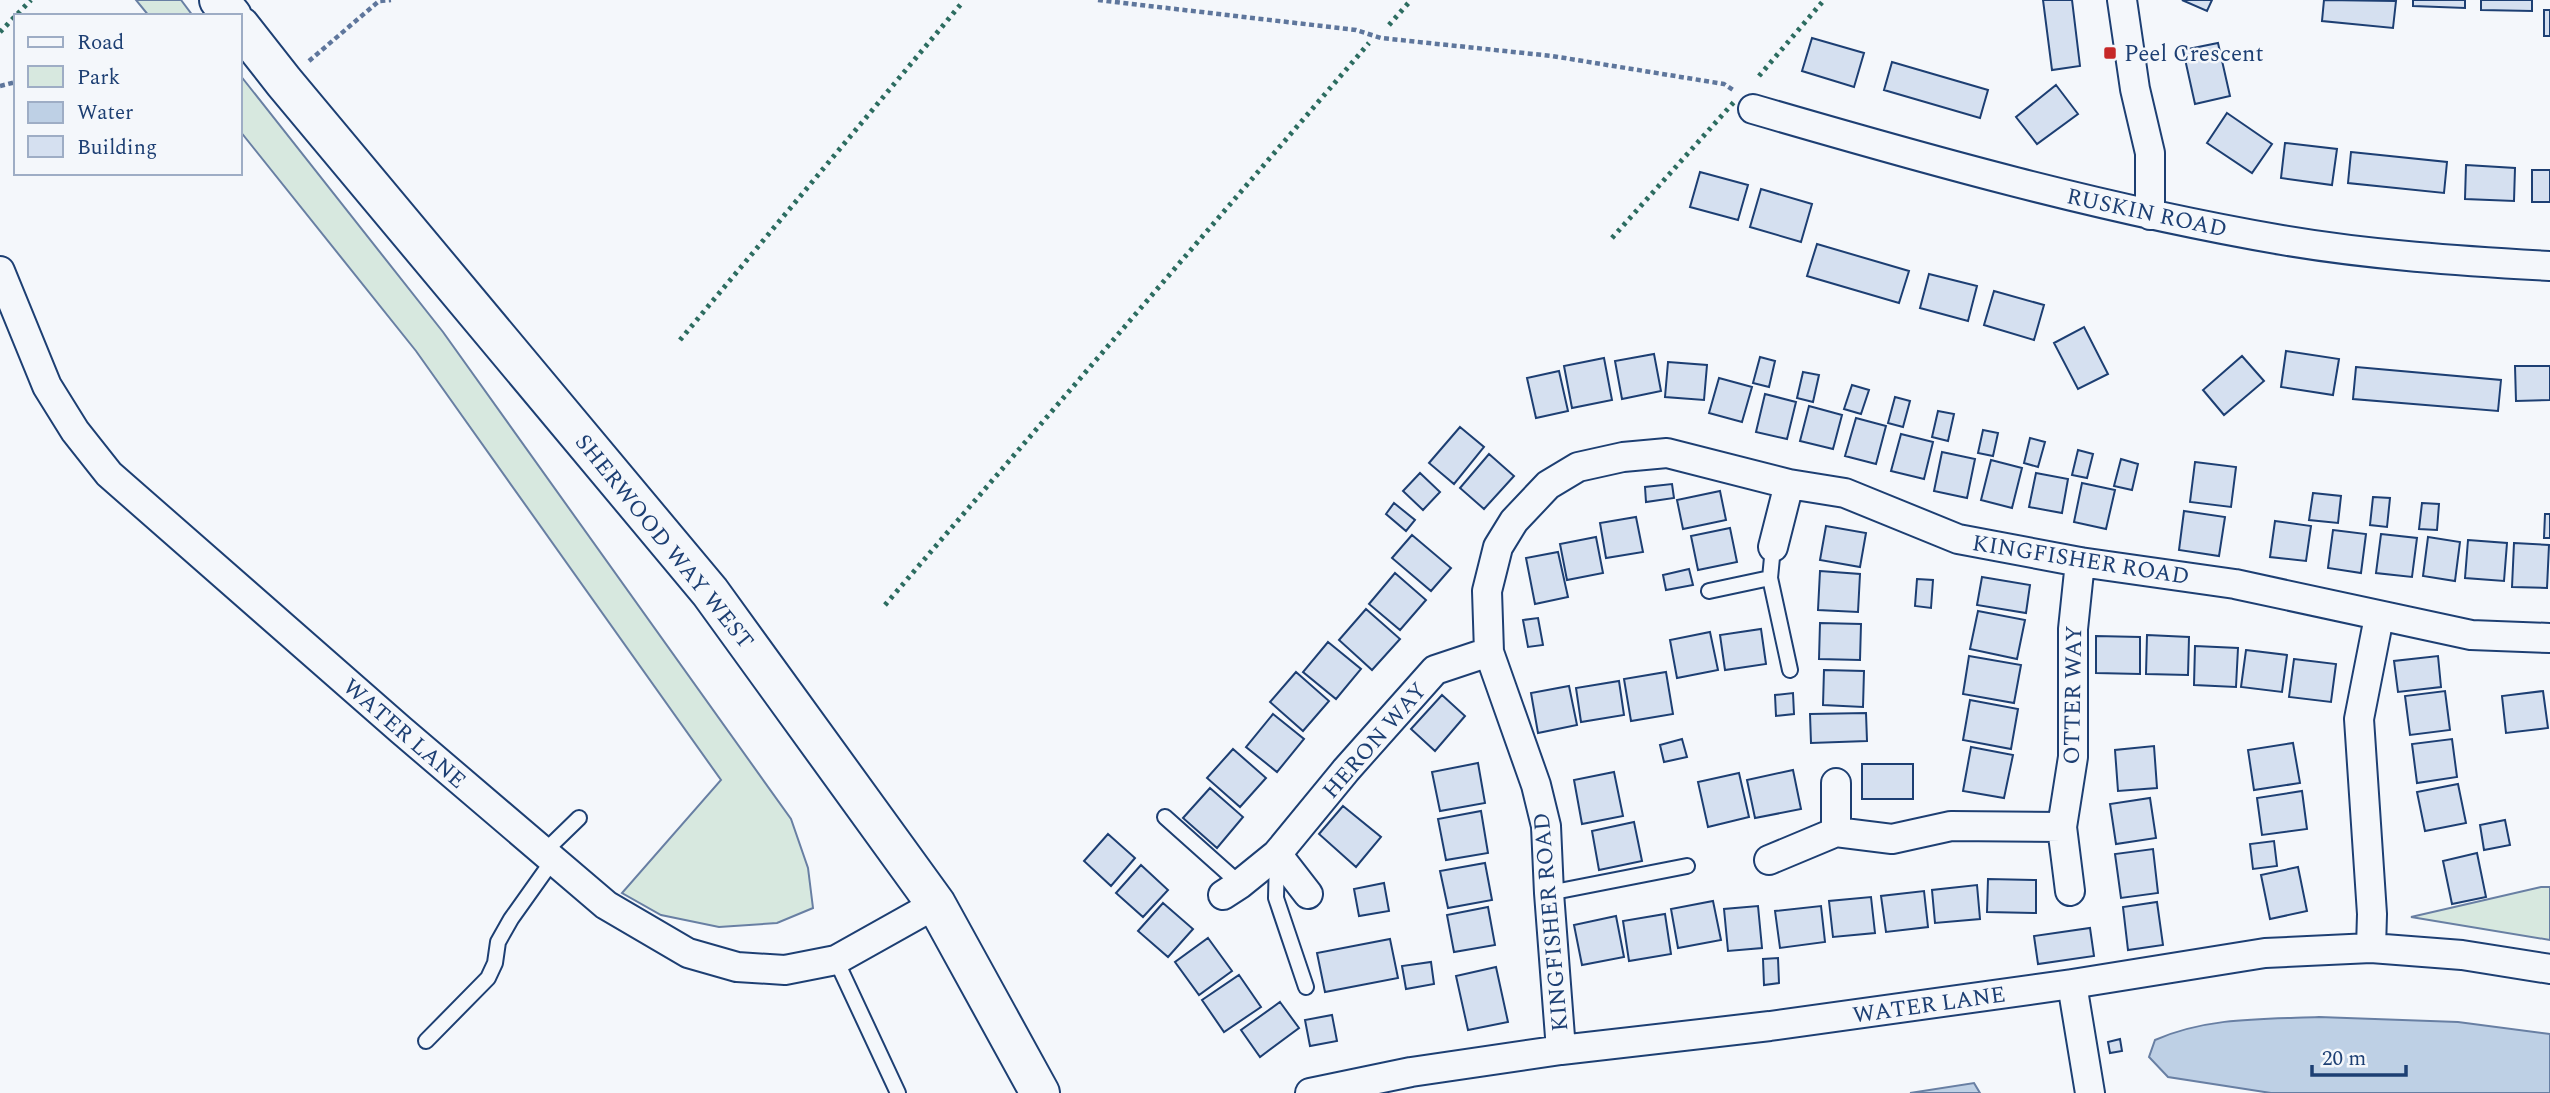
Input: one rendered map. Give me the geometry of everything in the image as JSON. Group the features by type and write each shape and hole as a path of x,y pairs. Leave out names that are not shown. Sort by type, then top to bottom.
{"highway":[{"path":"219,0 230,14"},
{"name":"SHERWOOD WAY WEST","path":"242,29 710,592 936,904 1040,1093"}],"street":[{"path":"2122,0 2135,89 2150,153 2150,215"},
{"name":"RUSKIN ROAD","path":"1753,109 1941,164 2150,215 2285,240 2413,257 2550,266"},
{"name":"WATER LANE","path":"0,271 47,386 108,474 606,905 688,953 737,967 785,970 836,960 936,904"},
{"name":"KINGFISHER ROAD","path":"1561,1050 1546,826 1536,785 1489,652 1487,591 1498,547 1514,521 1548,485 1578,467 1623,457 1667,453 1789,484 1845,493 1958,539 2080,562 2235,584 2471,635 2550,638"},
{"path":"1773,547 1789,484"},
{"name":"OTTER WAY","path":"2070,891 2062,827 2073,757 2073,629 2080,562"},
{"path":"2371,948 2372,914 2358,719 2379,617"},
{"name":"HERON WAY","path":"1231,890 1277,854 1346,769 1435,670 1489,652"},
{"path":"1836,783 1836,832"},
{"path":"1769,860 1836,832 1892,839 1951,826 2062,827"},
{"path":"1277,854 1308,894"},
{"name":"WATER LANE","path":"1310,1093 1411,1072 1561,1050 1770,1026 2072,984 2265,953 2371,948 2462,955 2550,969"},
{"path":"2072,984 2090,1093"}],"lane":[{"path":"1773,547 1770,578 1790,670"},
{"path":"1709,591 1770,578"},
{"path":"1165,817 1231,890"},
{"path":"426,1041 488,978 495,963 498,942 511,919 549,856 579,818"},
{"path":"1277,854 1276,898 1306,987"},
{"path":"1549,893 1687,866"},
{"path":"836,960 898,1093"}],"path":[{"path":"327,46 379,0 391,0"},
{"path":"1097,0 1356,30 1381,38 1552,56 1724,84 1741,95 1753,109"}],"green space":[{"path":"136,0 181,0 192,14 147,14"},
{"path":"242,78 443,332 791,819 808,868 813,908 777,923 719,927 661,915 622,893 721,780 416,351 242,134"},
{"path":"2550,887 2550,940 2411,917"}],"water":[{"path":"2319,1017 2458,1022 2550,1034 2550,1093 2271,1093 2168,1077 2149,1057 2155,1040 2195,1027 2257,1019"},
{"path":"1974,1083 1980,1093 1910,1093"}],"building":[{"path":"2043,0 2072,0 2080,66 2052,70"},
{"path":"2182,0 2212,0 2207,11"},
{"path":"2324,0 2396,1 2393,28 2322,21"},
{"path":"2413,0 2465,0 2465,8 2413,6"},
{"path":"2481,0 2532,0 2532,11 2481,10"},
{"path":"2544,10 2550,10 2550,36 2544,36"},
{"path":"1812,38 1864,53 1854,87 1802,71"},
{"path":"2218,43 2230,96 2195,104 2183,50"},
{"path":"1892,62 1988,90 1980,118 1884,90"},
{"path":"2056,85 2078,114 2037,144 2016,117"},
{"path":"2227,113 2272,144 2252,173 2207,143"},
{"path":"2285,143 2337,149 2332,185 2281,178"},
{"path":"2351,152 2447,162 2444,193 2348,183"},
{"path":"2466,165 2515,168 2514,201 2465,199"},
{"path":"2532,170 2550,170 2550,202 2532,202"},
{"path":"1700,172 1748,185 1738,220 1690,207"},
{"path":"1761,189 1812,204 1801,242 1750,227"},
{"path":"1817,244 1909,271 1899,303 1807,276"},
{"path":"1929,274 1977,286 1968,321 1920,308"},
{"path":"1994,291 2044,305 2034,340 1984,325"},
{"path":"2084,327 2108,374 2078,389 2054,343"},
{"path":"2286,351 2339,359 2333,395 2281,387"},
{"path":"1654,354 1661,391 1622,399 1615,361"},
{"path":"2242,356 2264,381 2224,415 2203,390"},
{"path":"1760,357 1775,361 1769,387 1753,383"},
{"path":"1604,358 1612,400 1572,408 1564,366"},
{"path":"1668,362 1707,365 1704,400 1665,397"},
{"path":"2515,366 2550,366 2550,400 2516,401"},
{"path":"2356,367 2501,380 2498,411 2353,399"},
{"path":"1559,371 1568,411 1536,418 1527,378"},
{"path":"1803,372 1819,375 1813,402 1797,398"},
{"path":"1719,378 1752,387 1742,422 1709,413"},
{"path":"1852,385 1869,390 1861,414 1844,409"},
{"path":"1765,394 1796,402 1787,439 1756,432"},
{"path":"1895,397 1910,401 1903,427 1888,423"},
{"path":"1809,406 1842,415 1833,449 1800,441"},
{"path":"1938,411 1954,414 1948,441 1932,437"},
{"path":"1856,418 1886,426 1876,464 1845,456"},
{"path":"1460,427 1484,447 1454,484 1429,463"},
{"path":"1983,430 1998,433 1993,456 1978,453"},
{"path":"1901,434 1933,442 1924,479 1891,471"},
{"path":"2030,438 2045,442 2038,467 2024,463"},
{"path":"2078,450 2093,454 2087,478 2072,475"},
{"path":"1942,452 1975,459 1967,498 1934,491"},
{"path":"1489,454 1514,476 1484,509 1460,488"},
{"path":"2121,459 2138,464 2132,490 2114,486"},
{"path":"1991,460 2022,468 2012,508 1981,500"},
{"path":"2195,462 2236,467 2231,507 2190,502"},
{"path":"1420,473 1440,492 1423,510 1403,491"},
{"path":"2036,473 2068,479 2062,513 2029,507"},
{"path":"2082,483 2115,490 2106,529 2074,522"},
{"path":"1672,484 1674,498 1646,502 1645,487"},
{"path":"1720,491 1726,520 1683,529 1677,500"},
{"path":"2313,493 2341,496 2338,523 2309,520"},
{"path":"2373,497 2390,498 2387,527 2370,525"},
{"path":"1394,503 1415,520 1406,531 1386,514"},
{"path":"2422,503 2439,504 2437,530 2419,529"},
{"path":"2184,511 2225,517 2219,556 2179,550"},
{"path":"2545,514 2550,514 2550,538 2544,538"},
{"path":"1636,517 1643,552 1606,558 1600,523"},
{"path":"2275,521 2311,526 2306,561 2270,557"},
{"path":"1826,526 1866,533 1860,567 1820,560"},
{"path":"1730,528 1737,562 1698,570 1691,536"},
{"path":"2333,530 2366,534 2361,573 2328,568"},
{"path":"2381,534 2417,538 2412,577 2376,573"},
{"path":"1412,535 1451,568 1431,591 1392,558"},
{"path":"1596,537 1603,573 1567,580 1560,544"},
{"path":"2428,537 2460,542 2455,581 2423,576"},
{"path":"2468,540 2507,543 2504,581 2465,578"},
{"path":"2514,543 2549,545 2547,588 2512,587"},
{"path":"1558,552 1568,597 1535,604 1526,558"},
{"path":"1689,569 1693,585 1666,590 1663,575"},
{"path":"1820,571 1860,574 1858,612 1818,610"},
{"path":"1395,573 1426,600 1400,630 1369,604"},
{"path":"1982,577 2030,585 2026,613 1977,605"},
{"path":"1917,579 1933,580 1931,608 1915,606"},
{"path":"1366,609 1400,639 1372,670 1339,640"},
{"path":"1978,611 2025,620 2017,659 1970,649"},
{"path":"1538,618 1543,645 1528,647 1523,620"},
{"path":"1820,623 1861,624 1860,660 1819,659"},
{"path":"1761,629 1766,664 1725,670 1720,635"},
{"path":"1710,632 1718,670 1677,678 1670,640"},
{"path":"2147,635 2189,637 2188,675 2146,674"},
{"path":"2096,636 2140,637 2140,674 2096,673"},
{"path":"1328,642 1361,669 1336,699 1303,672"},
{"path":"2195,646 2238,648 2236,687 2194,685"},
{"path":"2246,650 2287,655 2282,692 2241,687"},
{"path":"1969,656 2021,665 2014,703 1963,694"},
{"path":"2438,656 2441,687 2398,692 2394,661"},
{"path":"2294,659 2336,664 2331,702 2289,697"},
{"path":"1824,670 1864,671 1863,707 1823,705"},
{"path":"1296,672 1329,701 1303,731 1270,702"},
{"path":"1666,672 1673,714 1631,721 1624,679"},
{"path":"1619,681 1624,715 1581,722 1576,688"},
{"path":"1569,686 1577,725 1538,733 1531,693"},
{"path":"2445,691 2450,730 2410,735 2405,696"},
{"path":"2543,691 2548,728 2506,733 2502,696"},
{"path":"1793,693 1794,714 1776,716 1775,695"},
{"path":"1442,695 1465,716 1435,751 1411,729"},
{"path":"1970,700 2018,709 2011,749 1963,740"},
{"path":"1866,713 1867,741 1811,743 1810,714"},
{"path":"1273,714 1304,739 1277,772 1246,747"},
{"path":"1682,739 1687,757 1664,762 1660,745"},
{"path":"2452,739 2457,777 2417,783 2412,744"},
{"path":"2293,743 2300,783 2254,790 2248,750"},
{"path":"2154,746 2157,788 2118,791 2115,750"},
{"path":"1971,747 2013,755 2004,798 1963,791"},
{"path":"1233,749 1266,778 1240,807 1207,778"},
{"path":"1478,763 1485,803 1440,811 1432,772"},
{"path":"1862,764 1913,764 1913,799 1862,799"},
{"path":"1793,770 1801,809 1755,818 1747,780"},
{"path":"1614,772 1623,816 1582,824 1574,780"},
{"path":"1739,773 1749,817 1708,827 1698,782"},
{"path":"2458,784 2466,823 2425,831 2417,792"},
{"path":"1210,788 1243,817 1217,848 1183,818"},
{"path":"2302,791 2307,829 2262,835 2257,798"},
{"path":"2150,798 2156,838 2116,844 2110,804"},
{"path":"1343,806 1381,837 1356,867 1319,834"},
{"path":"1481,811 1488,853 1446,860 1438,819"},
{"path":"2505,820 2510,845 2484,850 2480,825"},
{"path":"1634,822 1642,861 1599,870 1592,831"},
{"path":"1108,834 1135,858 1111,886 1084,861"},
{"path":"2274,841 2277,866 2253,869 2250,844"},
{"path":"2153,849 2158,893 2121,898 2115,854"},
{"path":"2477,853 2486,897 2452,904 2443,861"},
{"path":"1485,863 1492,900 1448,908 1440,871"},
{"path":"1141,865 1168,890 1143,917 1116,893"},
{"path":"2298,867 2307,911 2270,919 2261,875"},
{"path":"1988,879 2036,880 2036,913 1987,912"},
{"path":"1384,883 1389,911 1359,916 1354,889"},
{"path":"1977,885 1980,919 1935,923 1932,890"},
{"path":"1924,891 1928,927 1886,932 1881,896"},
{"path":"1871,897 1875,933 1833,937 1829,901"},
{"path":"1713,901 1721,940 1678,948 1671,909"},
{"path":"2157,902 2163,945 2128,950 2123,907"},
{"path":"1163,903 1193,929 1168,957 1138,931"},
{"path":"1758,906 1762,948 1728,951 1724,909"},
{"path":"1821,906 1825,942 1780,948 1775,911"},
{"path":"1488,907 1495,945 1454,952 1447,915"},
{"path":"1665,914 1671,954 1629,961 1623,921"},
{"path":"1616,916 1624,957 1582,965 1574,925"},
{"path":"2090,928 2094,956 2038,964 2034,936"},
{"path":"1208,938 1232,971 1199,995 1175,962"},
{"path":"1390,939 1398,978 1325,992 1317,953"},
{"path":"1778,958 1779,983 1764,985 1763,959"},
{"path":"1431,962 1434,984 1406,989 1402,966"},
{"path":"1496,967 1508,1022 1468,1030 1456,976"},
{"path":"1239,975 1261,1007 1224,1032 1202,1000"},
{"path":"1280,1002 1299,1028 1260,1057 1241,1030"},
{"path":"1332,1015 1337,1041 1310,1046 1305,1020"},
{"path":"2120,1039 2122,1051 2110,1053 2108,1042"}],"hedge":[{"path":"17,14 31,0"},
{"path":"1389,25 1411,0"},
{"path":"1759,76 1824,0"},
{"path":"680,340 961,4"},
{"path":"0,32 14,18"},
{"path":"885,605 1369,43"},
{"path":"1612,238 1734,102"}],"place":[{"name":"Peel Crescent","path":"2110,53"}]}
